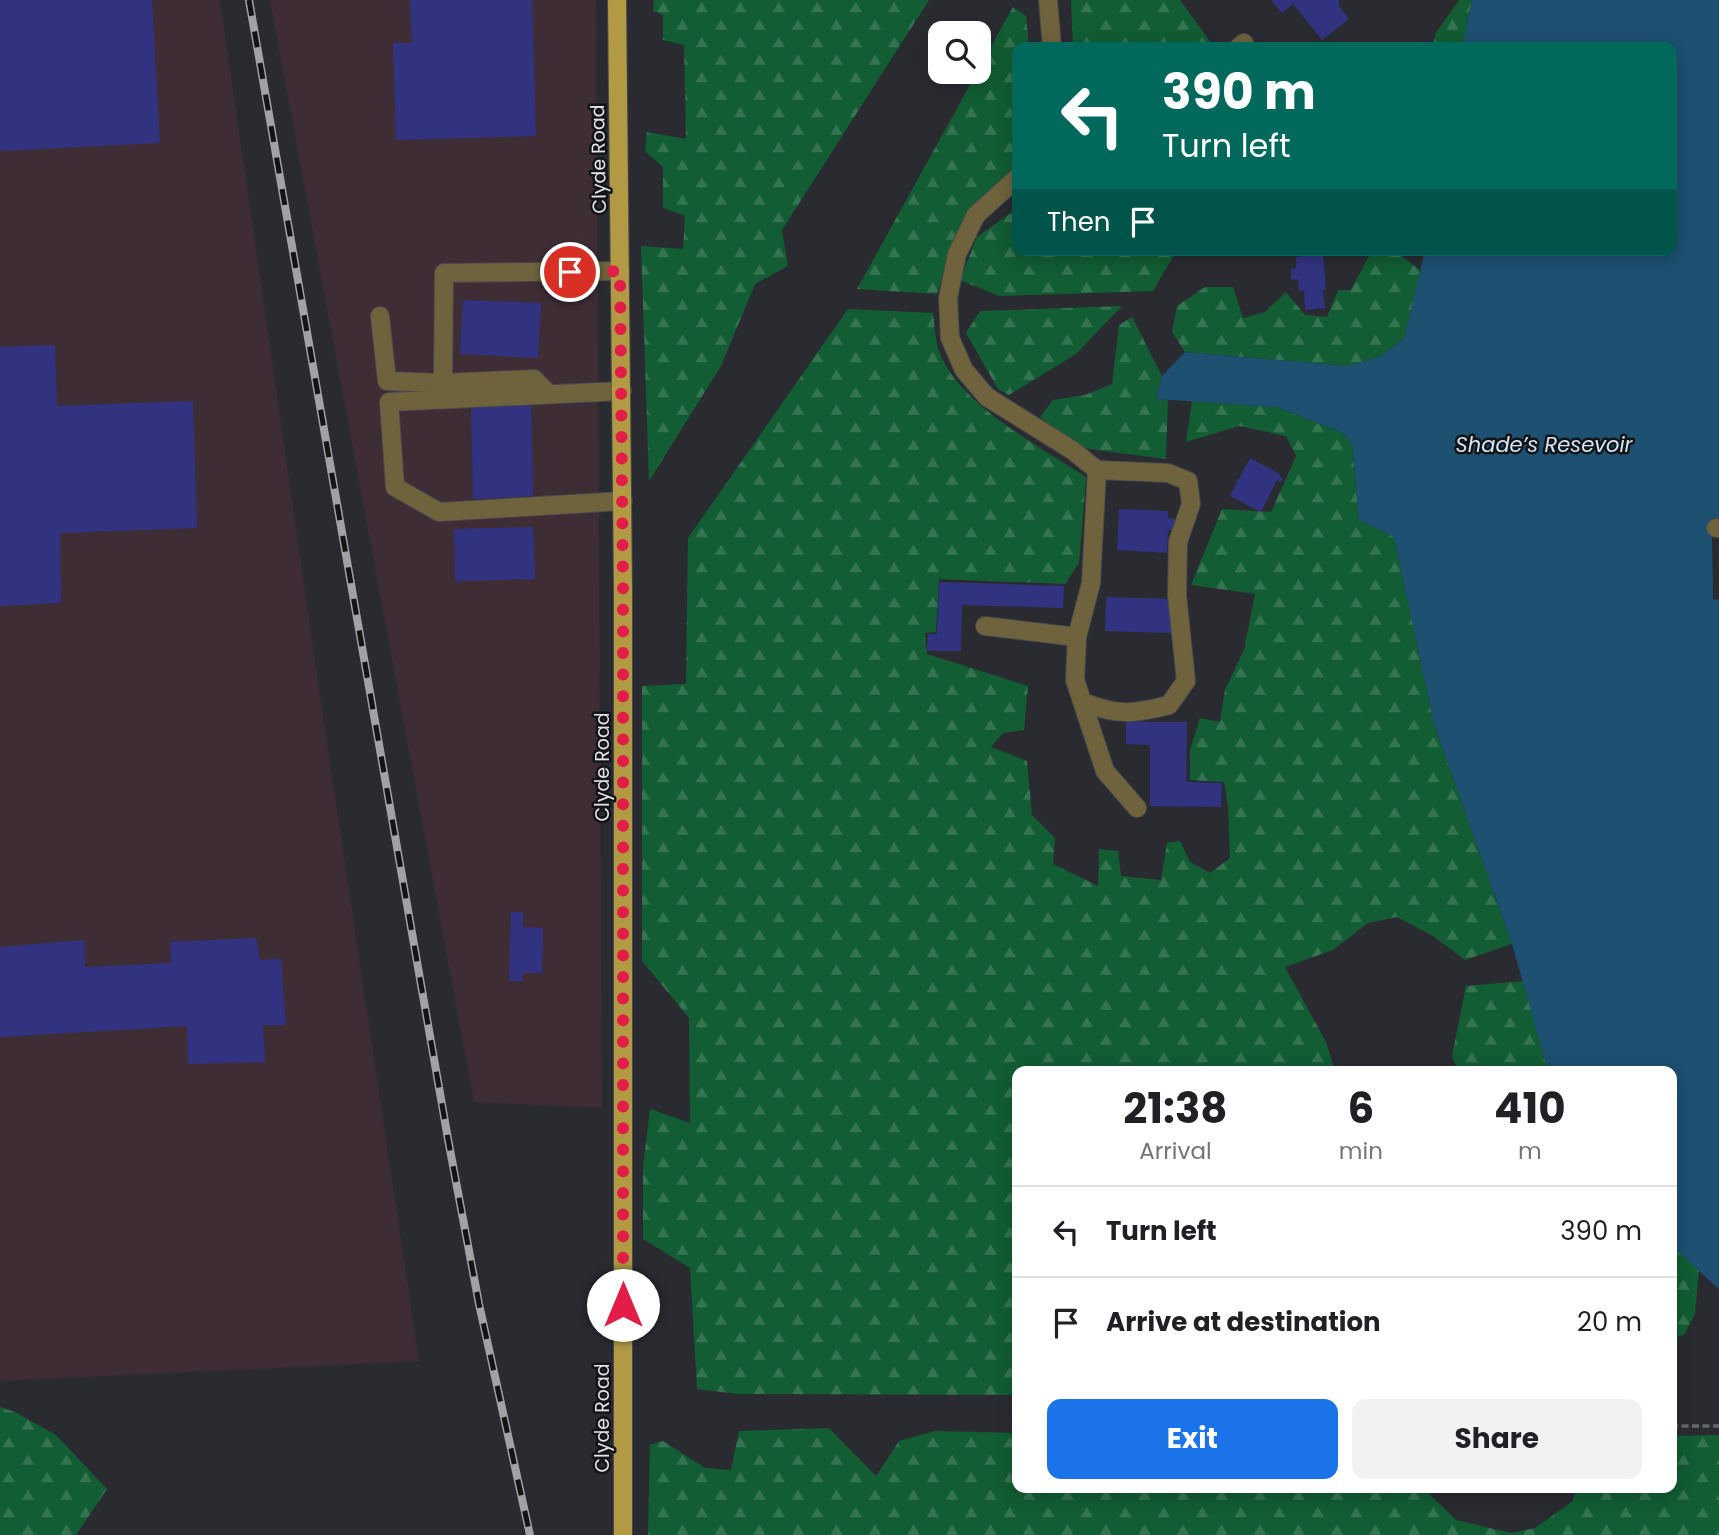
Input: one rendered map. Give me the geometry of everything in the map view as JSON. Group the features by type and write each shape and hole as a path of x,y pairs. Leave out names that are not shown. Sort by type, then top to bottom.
{"main road":[{"name":"Clyde Road","path":"617,0 622,391 623,1535"}],"lane":[{"path":"1048,0 1052,42"},
{"path":"1012,183 976,215 957,254 948,298 950,338 964,370 987,397 1072,450 1097,470 1168,473 1188,481 1191,504 1178,542 1177,595 1186,681 1169,705 1135,714 1102,710 1083,702"},
{"path":"443,383 444,273 620,271"},
{"path":"380,316 387,381 443,383 534,379 547,393"},
{"path":"622,391 389,402 395,487 439,512 622,501"},
{"path":"1097,470 1091,583 1077,637 1075,680 1105,771 1137,808"},
{"path":"985,626 1077,637"}],"path":[{"path":"1677,1426 1719,1426"}],"shaded area":[{"path":"0,0 220,0 419,1361 0,1381"},
{"path":"270,0 596,0 602,1108 474,1102"}],"green space":[{"path":"654,0 929,0 782,230 788,266 755,284 721,366 649,481 641,246 683,249 685,216 663,208 663,167 645,151 647,132 686,139 684,45 663,40 663,15 653,11"},
{"path":"1071,0 1180,0 1210,42 1073,42"},
{"path":"1459,0 1472,0 1463,42 1433,42 1436,33"},
{"path":"1013,7 1026,16 1029,42 1012,42 1012,170 983,196 953,241 937,294 857,289 970,84 991,84 991,47"},
{"path":"1012,212 1012,256 1173,256 1153,291 999,296 960,280 977,237"},
{"path":"1369,256 1402,256 1421,271 1404,339 1379,357 1347,366 1185,352 1172,332 1177,306 1205,287 1233,287 1243,318 1265,312 1286,292 1305,315 1327,317 1338,290 1351,290"},
{"path":"1122,306 1076,354 1009,395 998,389 966,333 980,311"},
{"path":"848,309 933,313 936,341 941,356 952,375 967,392 1026,439 1086,477 1079,563 1065,584 939,579 936,632 925,633 927,654 1028,686 1024,730 1003,733 991,747 1027,761 1032,815 1055,838 1053,864 1098,886 1099,849 1118,851 1121,876 1161,880 1167,843 1180,841 1190,862 1210,873 1230,858 1228,806 1224,782 1190,780 1190,750 1200,718 1220,722 1225,690 1244,650 1255,594 1191,585 1222,509 1271,512 1296,456 1286,436 1239,426 1186,442 1192,401 1277,407 1343,433 1352,444 1359,520 1394,536 1434,724 1512,944 1465,960 1433,936 1397,917 1368,923 1333,950 1285,967 1326,1042 1333,1066 1012,1066 1012,1395 737,1394 697,1389 690,1268 643,1239 643,1166 650,1109 690,1123 689,1018 642,961 642,686 686,684 688,538"},
{"path":"1132,317 1162,376 1156,399 1168,400 1166,459 1081,448 1040,417 1053,400 1085,395 1112,384 1119,325"},
{"path":"1523,981 1547,1066 1456,1066 1452,1056 1466,986"},
{"path":"1677,1250 1699,1269 1695,1314 1684,1335 1677,1337"},
{"path":"0,1407 15,1412 56,1435 107,1489 76,1535 0,1535"},
{"path":"829,1428 876,1476 899,1441 935,1431 1012,1433 1012,1493 1428,1493 1456,1520 1511,1533 1535,1528 1573,1501 1575,1493 1677,1493 1677,1436 1719,1435 1719,1535 648,1535 650,1445 663,1441 705,1468 731,1470 739,1431"}],"water":[{"name":"Shade’s Resevoir","path":"1472,0 1719,0 1719,522 1712,537 1713,599 1719,600 1719,1289 1677,1250 1677,1066 1547,1066 1512,944 1434,724 1394,537 1359,520 1352,444 1343,433 1277,407 1156,399 1162,376 1185,352 1347,366 1379,357 1404,339 1424,256 1677,256 1677,42 1463,42"}],"building":[{"path":"0,0 152,0 160,143 0,151"},
{"path":"410,0 532,0 536,136 396,140 393,43 412,43"},
{"path":"1271,0 1339,0 1339,6 1349,19 1322,40 1293,4 1282,13"},
{"path":"1323,256 1325,308 1305,310 1304,290 1299,291 1298,279 1291,280 1291,269 1296,268 1296,257"},
{"path":"463,300 541,303 538,358 460,354"},
{"path":"55,345 57,406 193,401 197,528 60,533 61,603 0,606 0,347"},
{"path":"531,399 533,496 473,499 471,402"},
{"path":"1250,458 1283,478 1281,482 1277,480 1261,512 1230,496 1237,482 1235,481 1239,479"},
{"path":"1119,509 1168,511 1168,518 1175,519 1175,530 1168,530 1167,553 1117,550"},
{"path":"533,527 535,579 455,581 454,529"},
{"path":"939,582 1064,586 1063,608 962,605 961,651 927,651 928,634 937,634"},
{"path":"1106,597 1172,599 1171,633 1105,631"},
{"path":"1126,722 1187,722 1186,782 1222,783 1221,807 1150,806 1150,745 1126,744"},
{"path":"511,912 523,912 523,927 543,928 542,973 523,973 523,981 509,981"},
{"path":"256,938 260,960 281,959 286,1025 263,1025 265,1062 188,1064 187,1026 0,1037 0,947 84,940 85,967 171,963 170,942"}],"railway":[{"path":"249,0 448,1139 479,1304 530,1535"}],"route":[{"path":"570,272 620,271 623,1305"}]}
